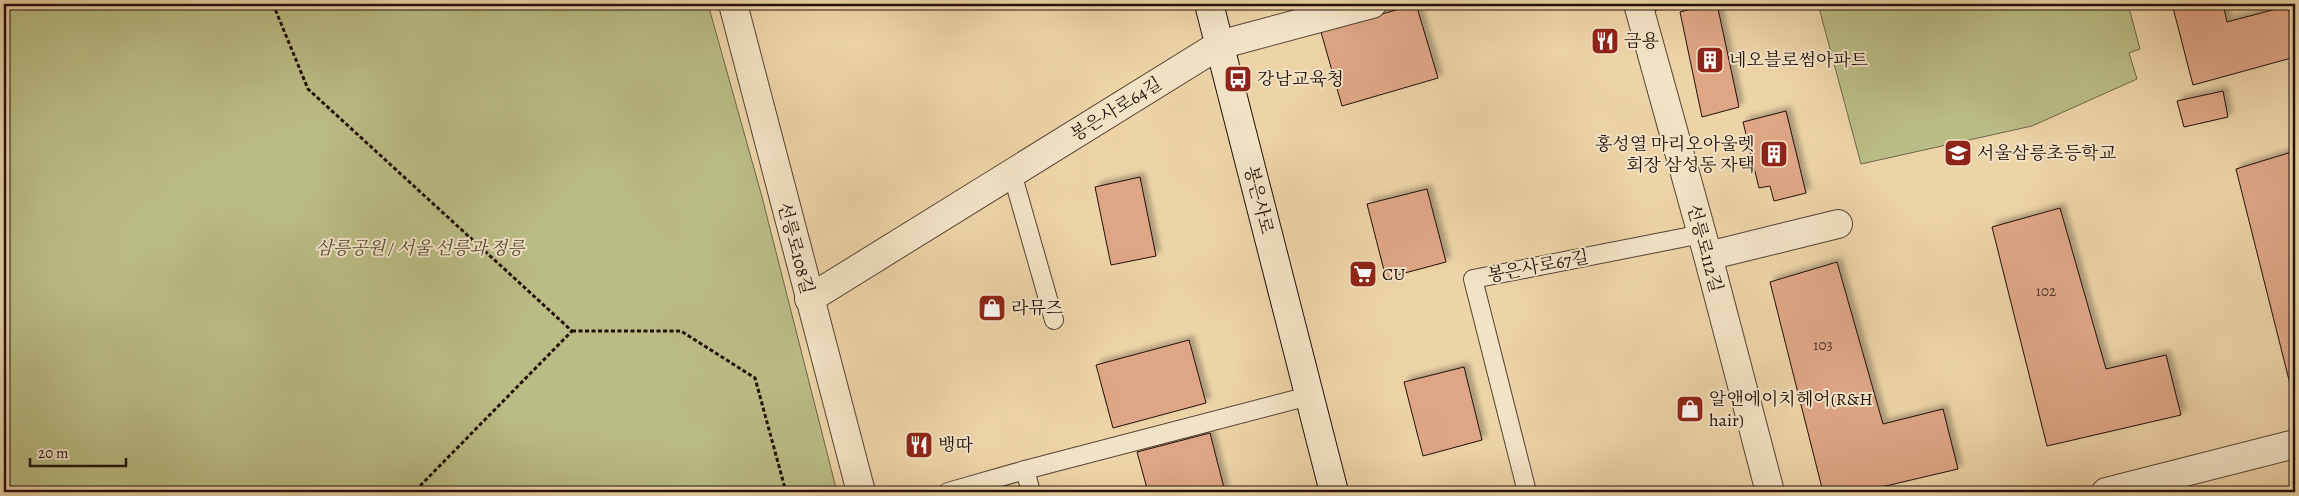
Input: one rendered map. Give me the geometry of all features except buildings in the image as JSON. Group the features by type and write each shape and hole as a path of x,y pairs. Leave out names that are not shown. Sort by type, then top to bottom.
{"street":[{"name":"선릉로108길","path":"733,4 861,492"},
{"name":"봉은사로","path":"1209,4 1334,492"},
{"name":"봉은사로64길","path":"809,299 1219,45 1372,4"},
{"name":"선릉로112길","path":"1638,4 1705,245 1770,492"},
{"path":"1705,245 1838,224"},
{"path":"2106,492 2295,444"}],"lane":[{"path":"1012,173 1054,320"},
{"name":"봉은사로67길","path":"1526,492 1473,279 1705,245"},
{"path":"948,492 1309,396"},
{"path":"1025,470 1031,492"}],"path":[{"path":"273,4 308,89 572,331 682,331 755,378 786,492"},
{"path":"414,492 572,331"}],"green space":[{"name":"삼릉공원 / 서울 선릉과 정릉","path":"4,4 708,4 762,197 837,492 4,492"},
{"path":"1818,4 2128,4 2140,49 2129,53 2137,79 2032,126 1861,164"}],"place":[{"name":"금용","path":"1605,41"},
{"name":"네오블로썸아파트","path":"1710,60"},
{"name":"강남교육청","path":"1238,79"},
{"name":"서울삼릉초등학교","path":"1958,153"},
{"name":"홍성열 마리오아울렛 회장 삼성동 자택","path":"1774,154"},
{"name":"CU","path":"1363,274"},
{"name":"라뮤즈","path":"992,308"},
{"name":"알앤에이치헤어(R&H hair)","path":"1690,409"},
{"name":"뱅따","path":"919,445"}]}
